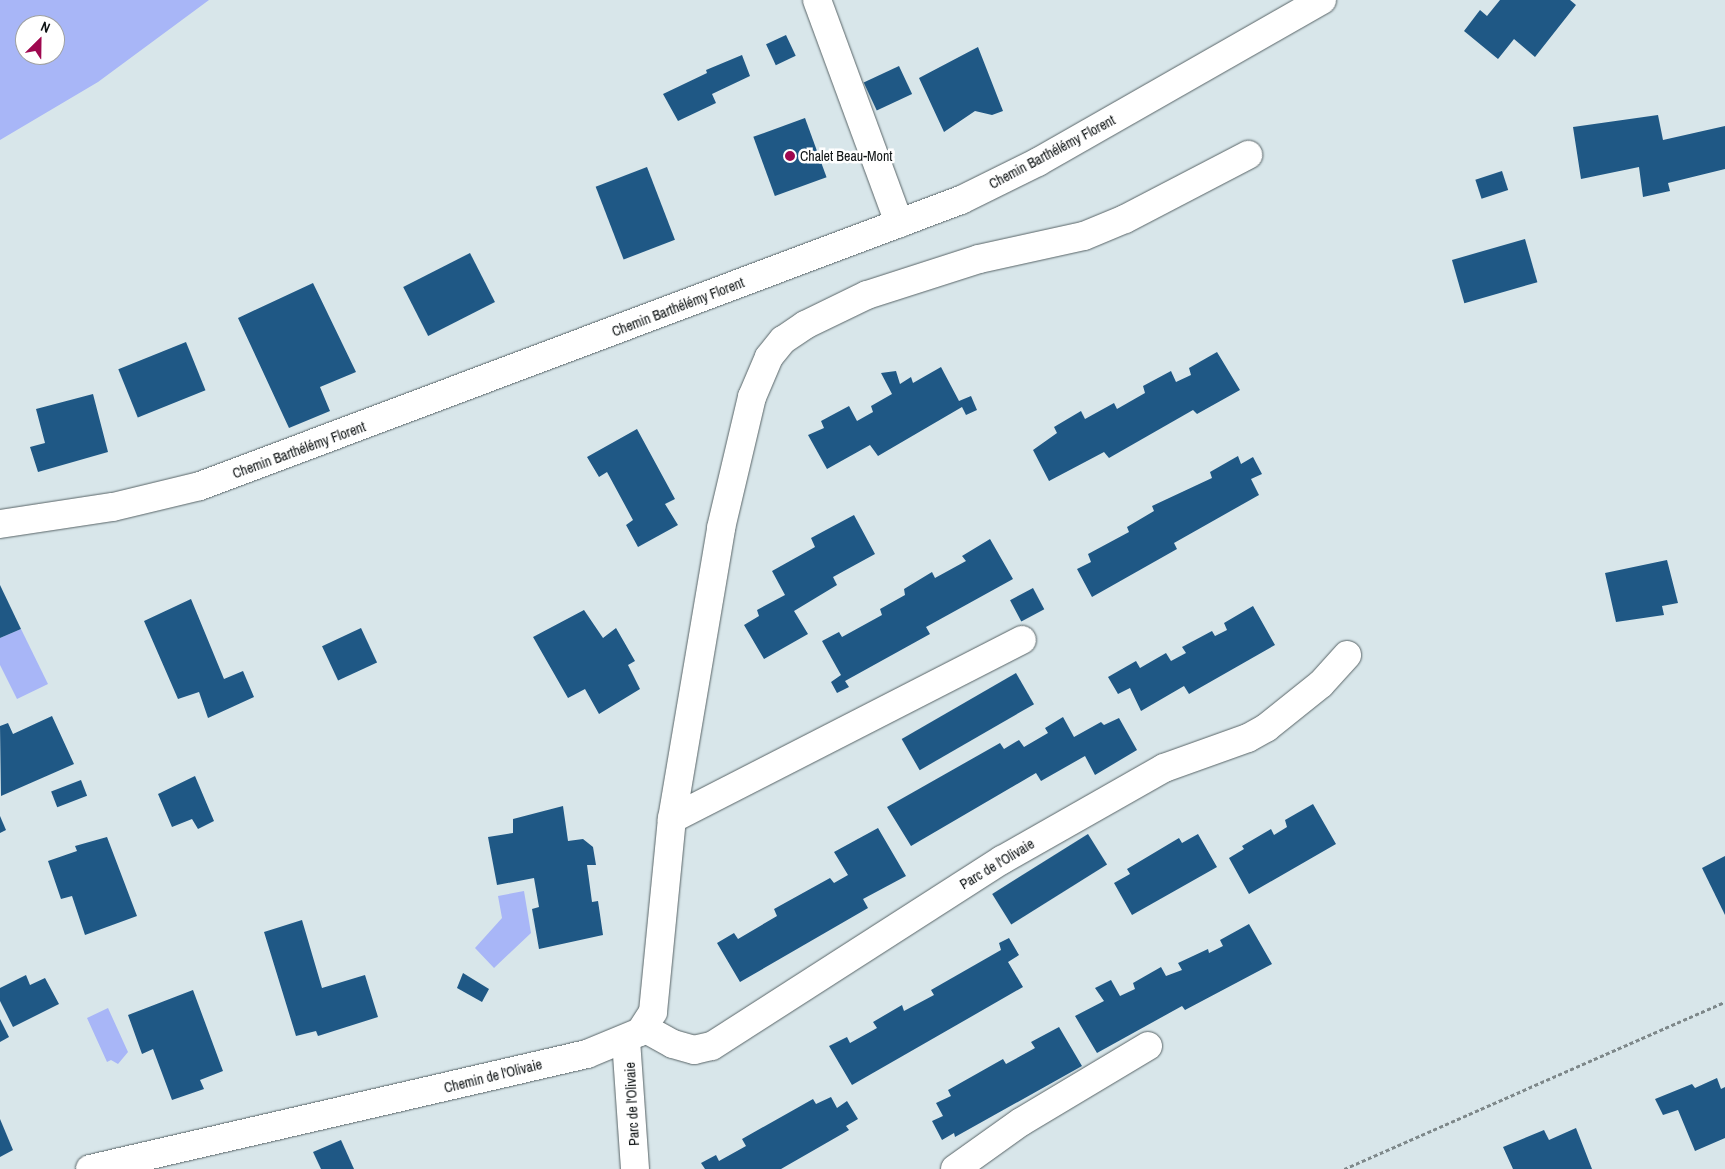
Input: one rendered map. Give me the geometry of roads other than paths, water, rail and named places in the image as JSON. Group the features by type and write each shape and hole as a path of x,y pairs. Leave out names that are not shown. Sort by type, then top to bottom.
{"street":[{"path":"817,0 900,223"},
{"name":"Chemin Barthélémy Florent","path":"0,524 113,507 200,486 900,223 1009,177 1322,0"},
{"path":"635,1034 653,1012 672,819 720,528 752,397 769,356 783,340 830,310 867,295 979,260 1084,236 1248,155"},
{"path":"672,819 1022,640"},
{"name":"Parc de l'Olivaie","path":"635,1169 635,1034 689,1049 701,1050 712,1046 1010,855 1164,768 1248,738 1266,728 1314,690 1347,655"},
{"name":"Chemin de l'Olivaie","path":"90,1169 413,1096 587,1054 635,1034"},
{"path":"955,1169 1021,1122 1148,1046"}],"water":[{"path":"0,0 209,0 98,82 0,140"},
{"path":"21,629 48,684 17,699 0,665 0,638"},
{"path":"524,891 531,933 494,968 475,948 502,918 498,896"},
{"path":"108,1008 128,1052 118,1064 111,1060 107,1062 87,1018"}],"place":[{"name":"Chalet Beau-Mont","path":"790,156"}]}
